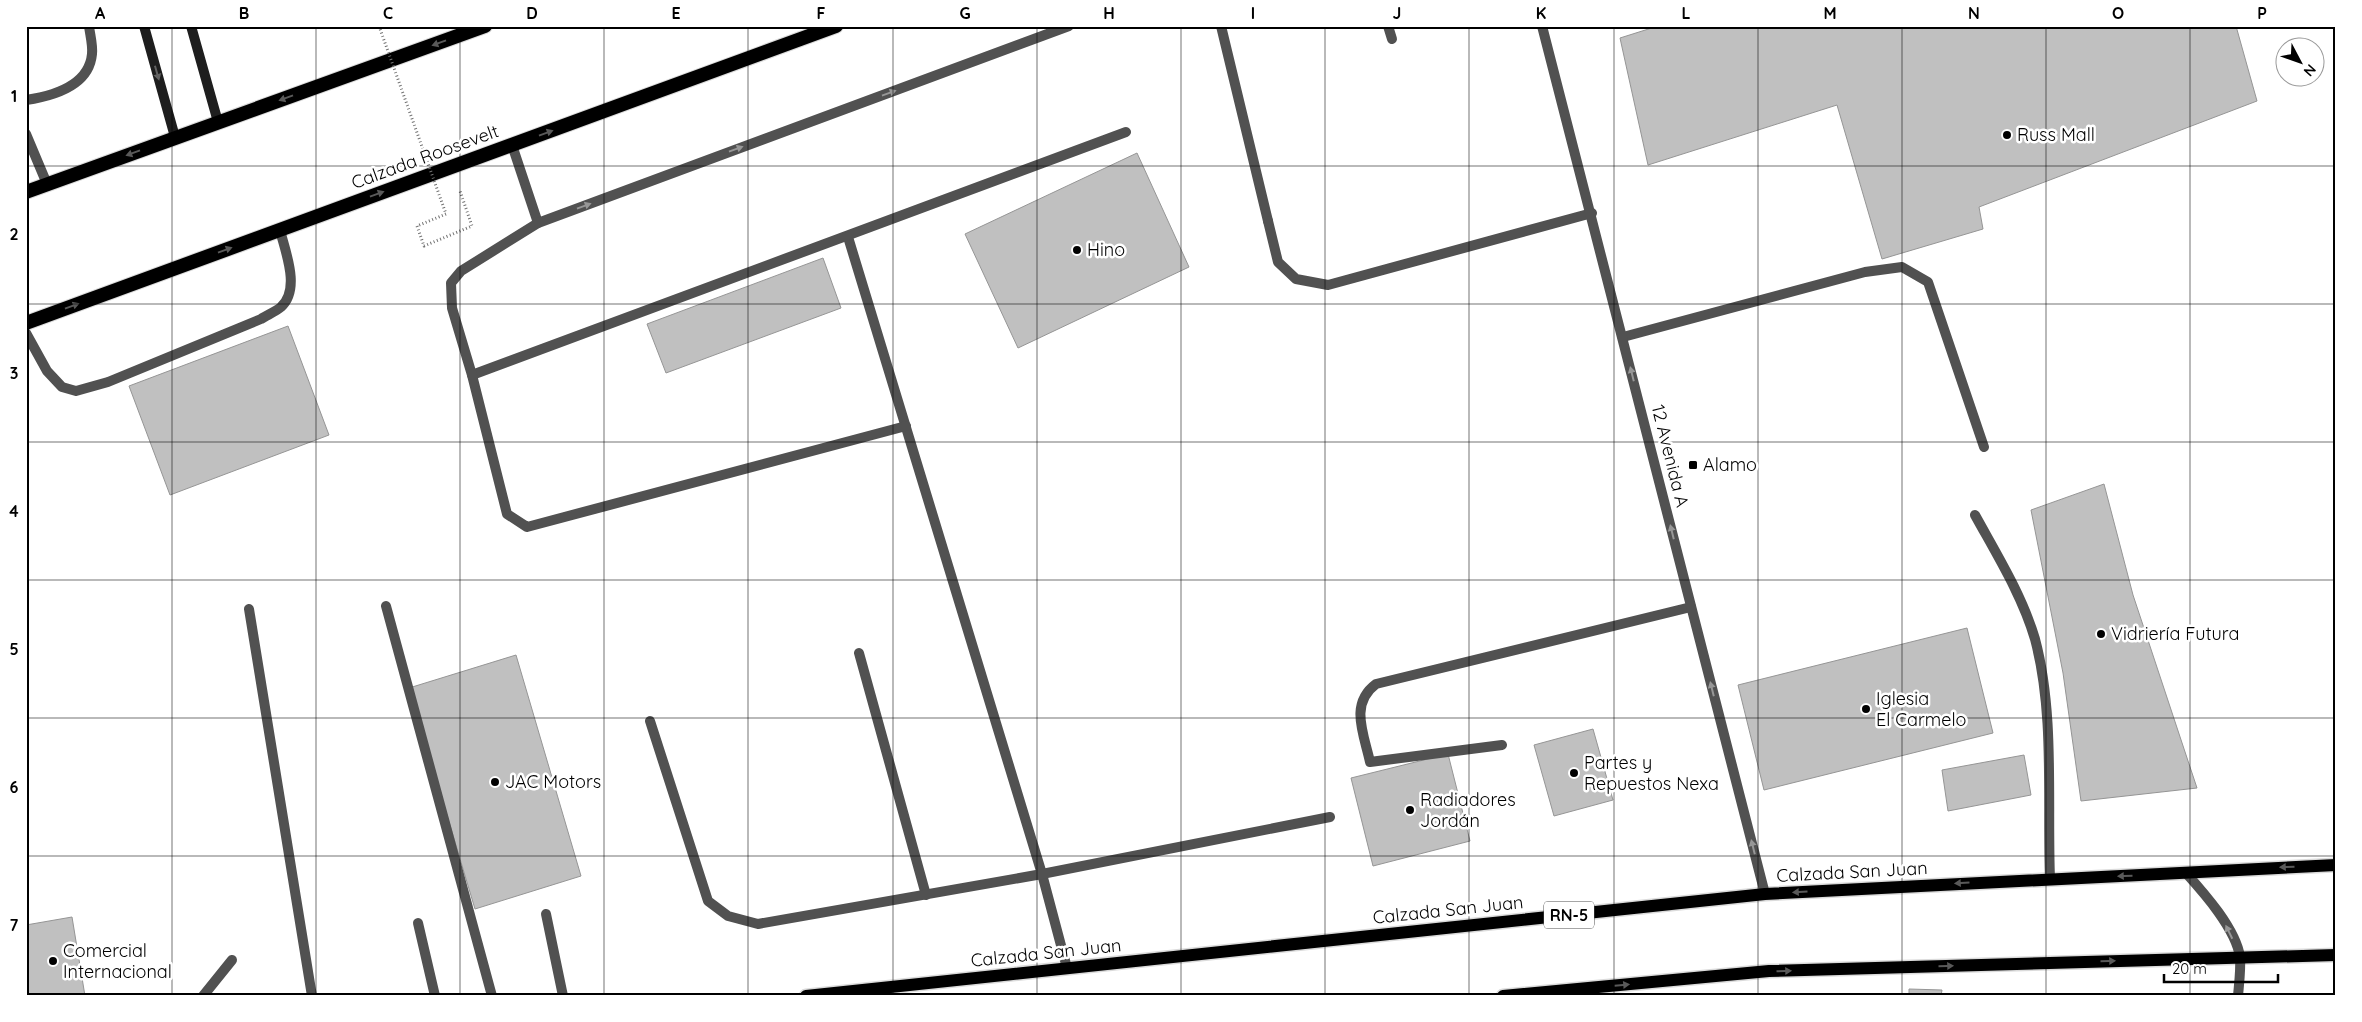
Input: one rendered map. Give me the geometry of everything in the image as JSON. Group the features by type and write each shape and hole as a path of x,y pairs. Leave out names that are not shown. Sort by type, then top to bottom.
{"highway":[{"path":"26,192 485,26"},
{"name":"Calzada Roosevelt","path":"26,323 836,26"}],"main road":[{"path":"144,26 175,137"},
{"path":"191,26 218,122"},
{"name":"Calzada San Juan","path":"806,996 1764,894 2336,865"},
{"path":"1503,996 1769,971 2240,956 2336,955"}],"street":[{"path":"26,100 43,98 70,88 84,75 92,54 89,26"},
{"path":"906,426 527,528 507,514 472,375 452,308 452,283 461,270 538,223 1069,26"},
{"path":"1221,26 1278,262 1296,279 1328,285 1592,213"},
{"path":"1388,26 1392,39"},
{"name":"12 Avenida A","path":"1542,26 1592,213 1764,894"},
{"path":"472,375 848,237 1126,132"},
{"path":"26,134 47,184"},
{"path":"512,145 538,223"},
{"path":"26,333 48,371 62,387 76,391 108,382 261,319 282,306 290,293 291,279 280,230"},
{"path":"848,237 1042,874 1067,968"},
{"path":"1623,337 1865,272 1902,267 1928,282 1984,447"},
{"path":"1975,515 2027,615 2041,668 2047,726 2050,879"},
{"path":"386,606 492,996"},
{"path":"1502,745 1370,762 1359,710 1361,700 1366,691 1376,684 1692,607"},
{"path":"249,609 312,996"},
{"path":"859,653 926,895"},
{"path":"650,721 708,901 728,916 758,924 1042,874 1330,817"},
{"path":"2186,873 2216,909 2230,931 2240,956 2238,996"},
{"path":"546,914 563,996"},
{"path":"418,923 435,996"},
{"path":"203,996 232,960"}],"path":[{"path":"379,26 446,214 417,226 424,246 472,226 451,167"}],"building":[{"name":"Russ Mall","path":"1658,26 2236,26 2257,101 1979,207 1983,229 1882,259 1837,105 1648,165 1620,38"},
{"name":"Hino","path":"1137,153 1189,267 1018,348 965,234"},
{"path":"823,258 841,308 666,373 647,324"},
{"path":"288,326 329,435 170,495 129,386"},
{"name":"Vidriería Futura","path":"2104,484 2133,595 2197,788 2081,801 2063,673 2031,510"},
{"name":"Iglesia El Carmelo","path":"1967,628 1993,733 1764,790 1738,685"},
{"name":"JAC Motors","path":"516,655 581,876 475,909 409,688"},
{"name":"Partes y Repuestos Nexa","path":"1593,729 1613,800 1554,816 1534,745"},
{"name":"Radiadores Jordán","path":"1448,754 1470,841 1373,866 1351,778"},
{"path":"2024,755 2031,795 1948,811 1942,770"},
{"name":"Comercial Internacional","path":"72,917 85,996 26,996 26,925"},
{"path":"1909,989 1942,990 1941,996 1909,996"}],"place":[{"name":"Russ Mall","path":"2007,135"},
{"name":"Hino","path":"1077,250"},
{"name":"Alamo","path":"1693,465"},
{"name":"Vidriería Futura","path":"2101,634"},
{"name":"Iglesia El Carmelo","path":"1866,709"},
{"name":"Partes y Repuestos Nexa","path":"1574,773"},
{"name":"JAC Motors","path":"495,782"},
{"name":"Radiadores Jordán","path":"1410,810"},
{"name":"Comercial Internacional","path":"53,961"}]}
